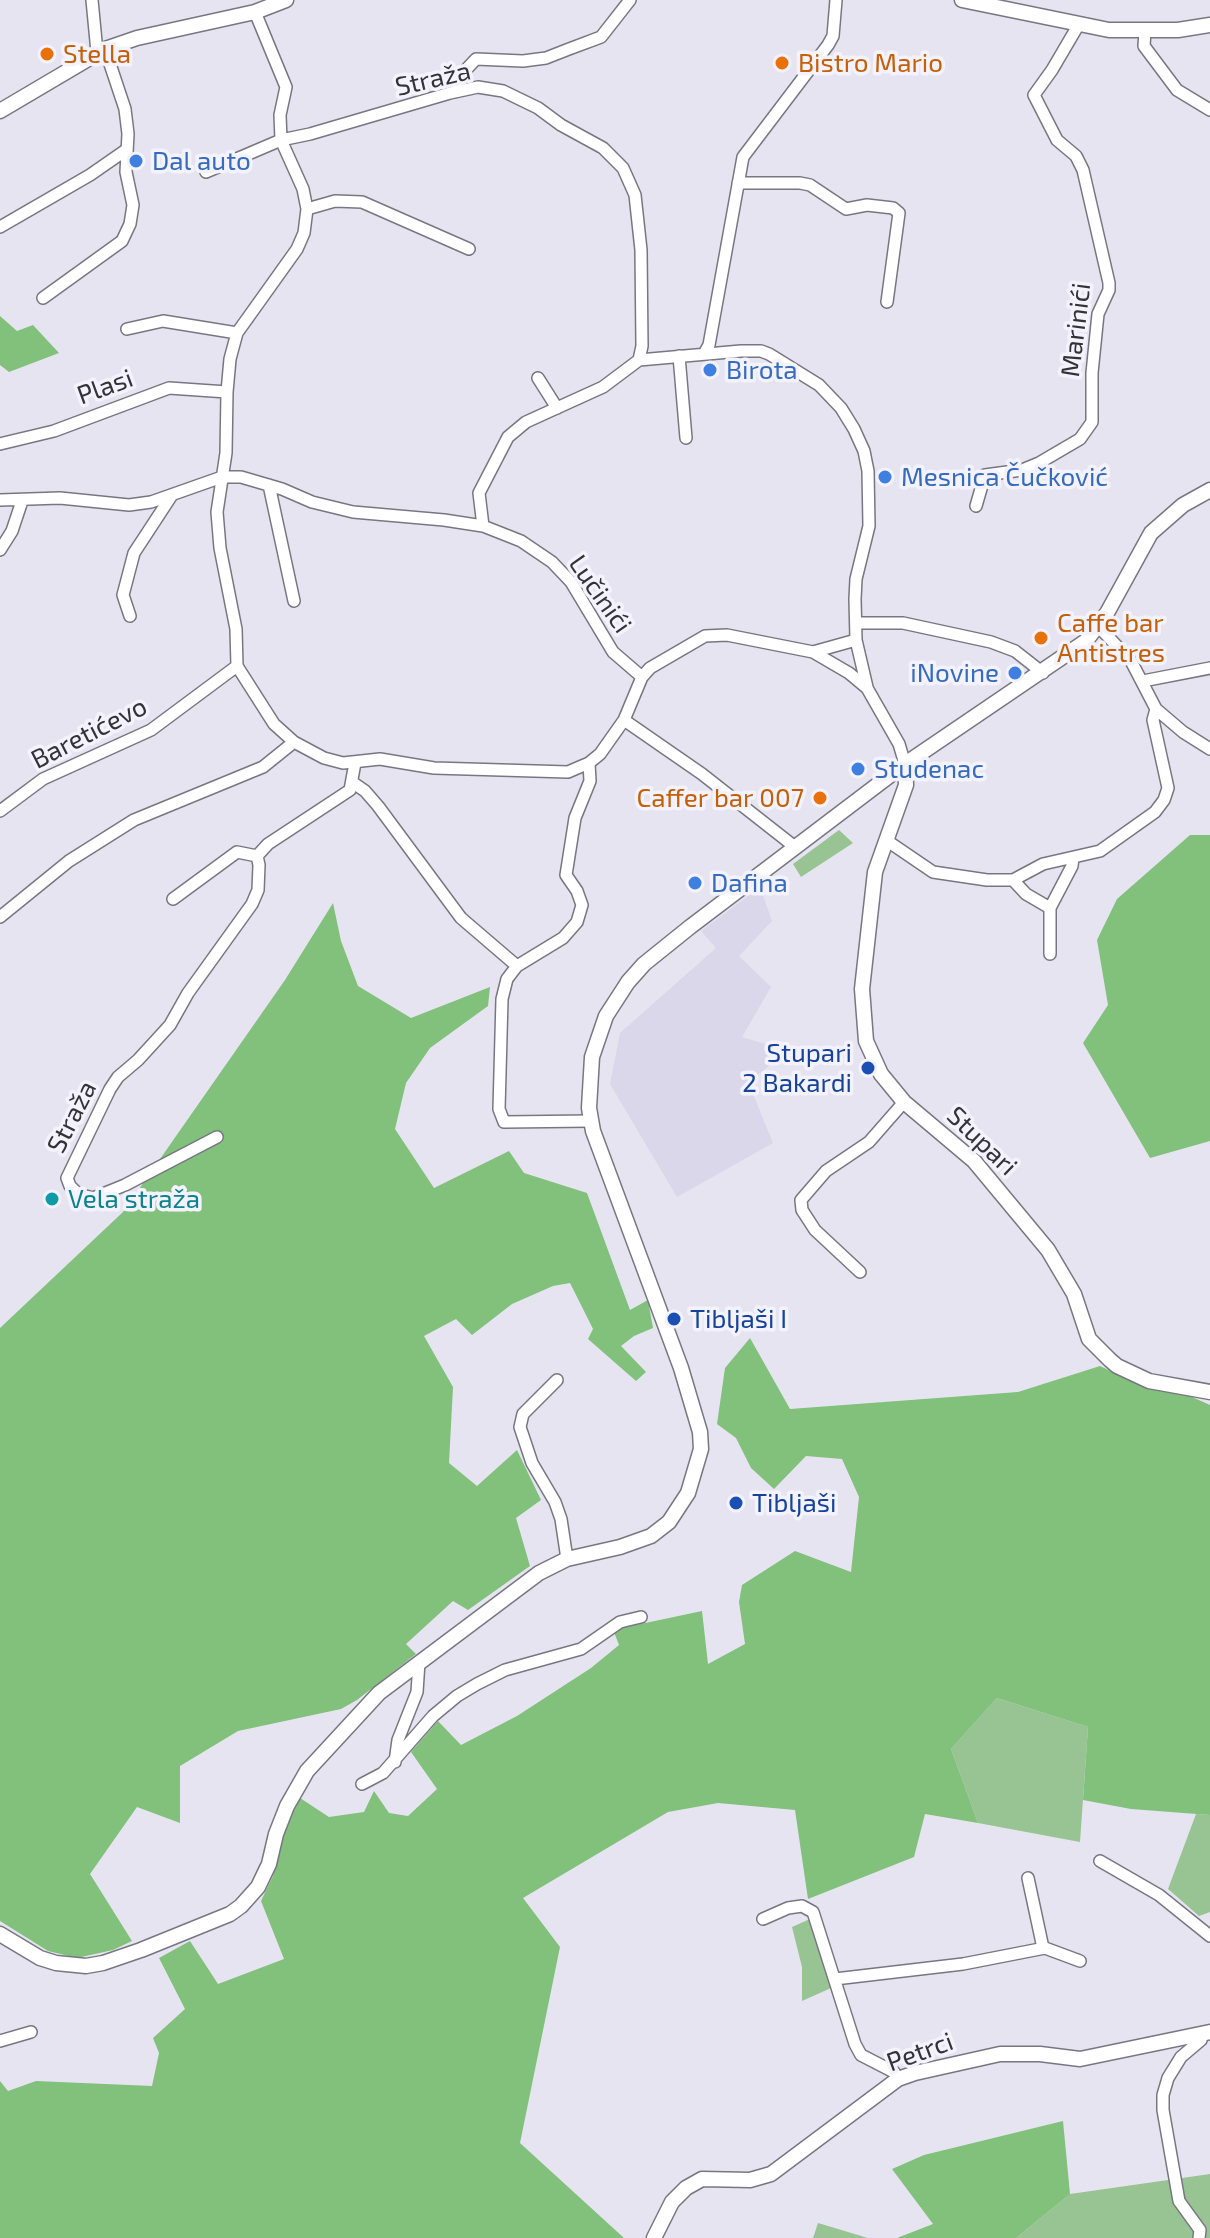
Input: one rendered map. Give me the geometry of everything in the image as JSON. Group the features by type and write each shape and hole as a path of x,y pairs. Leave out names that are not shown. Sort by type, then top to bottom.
{"street":[{"path":"43,298 122,241 130,224 133,205 126,172 128,134 125,109 101,50 92,0"},
{"path":"0,111 101,50 137,38 255,12 286,0"},
{"path":"455,92 460,76 476,59 523,61 558,54 601,37 630,0"},
{"path":"704,354 709,345 743,157 828,45 833,36 836,0"},
{"path":"962,0 1006,4 1109,30 1145,31 1210,25"},
{"path":"255,12 286,87 280,115 281,140 303,189 307,209 304,233 297,249 237,333 230,359 228,424 217,512 220,548 236,629 237,666 274,724 294,742 324,758 343,763 391,759 434,768 568,772 589,763 600,754 624,720 642,677 650,668 705,636 727,635 813,652 831,661 867,688"},
{"name":"Marinići","path":"976,506 985,475 1022,470 1039,463 1080,439 1092,422 1092,373 1098,314 1109,283 1083,170 1076,156 1057,140 1034,95 1079,24"},
{"path":"1145,31 1144,46 1177,90 1210,110"},
{"name":"Straža","path":"281,140 478,87 503,91 538,108 561,125 603,148 623,168 635,195 642,261 642,346 639,360"},
{"path":"206,172 281,140"},
{"path":"5,225 126,150"},
{"path":"738,183 800,183 810,185 846,209 867,205 893,208 899,213 887,302"},
{"path":"307,209 335,201 362,202 469,249"},
{"name":"Plasi","path":"127,329 163,321 237,333"},
{"path":"0,500 60,498 129,505 172,495 222,477 241,477 312,502 353,512 483,526 479,493 508,437 526,422 603,387 639,360 761,351 819,385 841,408 864,451 868,471 869,526 856,579 856,640 867,688 899,744 905,764"},
{"path":"679,356 686,438"},
{"path":"538,378 557,408"},
{"name":"Plasi","path":"0,444 54,431 169,388 227,392"},
{"path":"269,485 294,601"},
{"path":"0,1934 40,1958 71,1966 103,1963 218,1920 241,1906 258,1887 269,1864 287,1806 307,1771 379,1693 539,1573 567,1559 620,1547 651,1536 669,1522 688,1493 701,1449 700,1432 681,1368 600,1155 591,1121 592,1057 606,1016 628,982 666,946 905,764 1086,641 1098,626 1151,533 1183,505 1210,490"},
{"path":"130,616 123,595 134,553 172,495"},
{"path":"0,550 12,531 22,501"},
{"name":"Lučinići","path":"483,526 521,541 552,562 571,582 613,652 642,677"},
{"path":"856,623 903,623 991,642 1015,651 1043,673"},
{"path":"1098,626 1131,661 1156,709 1183,732 1210,749"},
{"path":"813,652 856,640"},
{"name":"Baretićevo","path":"0,811 43,779 151,730 237,666"},
{"path":"1143,681 1210,668"},
{"path":"886,840 933,872 987,880 1013,880 1043,864 1100,851 1155,812 1164,800 1168,788 1153,720 1156,709"},
{"path":"624,720 702,774 795,847"},
{"path":"0,917 69,861 134,820 263,767 294,742"},
{"path":"173,899 237,852 257,856 268,844 350,790 355,763"},
{"path":"589,763 590,781 575,818 566,875 582,905 577,922 563,938 517,966 507,979 502,999 499,1109 504,1122 591,1121"},
{"name":"Stupari","path":"905,764 906,785 875,872 862,989 866,1041 881,1074 904,1102 974,1161 1048,1250 1074,1294 1089,1339 1110,1360 1149,1381 1210,1392"},
{"path":"352,782 378,806 461,918 517,966"},
{"name":"Straža","path":"217,1137 125,1185 93,1198 78,1194 67,1178 118,1077 170,1025 188,993 252,904 258,890 257,856"},
{"path":"1050,954 1050,908 1072,866 1073,858"},
{"path":"1013,880 1026,894 1050,908"},
{"path":"860,1272 815,1230 802,1210 801,1200 826,1171 869,1142 904,1102"},
{"path":"557,1380 523,1414 520,1427 532,1463 558,1511 567,1559"},
{"path":"362,1784 383,1773 395,1762 433,1716 486,1678 581,1649 613,1626 641,1617"},
{"path":"395,1762 398,1740 417,1692 419,1662"},
{"path":"1100,1861 1159,1895 1210,1936"},
{"path":"1028,1878 1043,1948"},
{"path":"763,1919 788,1908 808,1907 818,1923 848,2025 861,2055 894,2072 898,2079"},
{"path":"835,1979 963,1964 1043,1948 1080,1961"},
{"path":"0,2041 31,2032"},
{"path":"1199,2238 1200,2230 1179,2201 1163,2095 1168,2078 1181,2057 1206,2033"},
{"name":"Petrci","path":"654,2238 672,2202 686,2188 702,2179 750,2180 771,2174 898,2079 937,2066 1000,2054 1040,2054 1080,2059 1206,2033"}],"shaded area":[{"path":"760,887 772,921 739,956 771,987 742,1037 789,1051 748,1082 773,1143 677,1197 610,1084 620,1033 716,948 701,931"}],"green space":[{"path":"0,316 17,331 33,325 59,353 9,372 0,365"},
{"path":"839,830 853,843 801,877 793,864"},
{"path":"1190,835 1210,835 1210,1141 1150,1158 1083,1043 1108,1005 1097,940 1117,899"},
{"path":"333,903 341,941 358,986 411,1018 490,987 488,1006 430,1048 406,1083 395,1129 434,1188 509,1151 524,1173 587,1193 630,1310 648,1300 653,1328 621,1346 646,1372 636,1381 588,1339 593,1329 570,1283 553,1286 512,1304 472,1335 456,1319 424,1336 453,1387 449,1463 477,1486 517,1450 541,1500 516,1518 530,1566 468,1610 453,1601 406,1644 416,1654 357,1700 341,1709 238,1731 180,1766 180,1823 137,1807 90,1874 132,1941 113,1950 77,1958 48,1951 0,1921 0,1328 123,1212 285,980"},
{"path":"750,1338 790,1409 1018,1392 1100,1366 1148,1389 1183,1393 1210,1405 1210,1815 1131,1809 1083,1800 1088,1727 997,1698 951,1749 978,1823 925,1814 914,1857 808,1899 795,1810 718,1803 668,1812 523,1898 560,1947 520,2143 624,2238 0,2238 0,2081 8,2091 36,2081 152,2086 159,2053 153,2038 185,2009 159,1958 190,1941 218,1984 284,1959 261,1901 273,1876 286,1828 300,1798 329,1817 364,1812 374,1791 389,1813 408,1816 437,1789 411,1752 438,1721 461,1745 517,1716 591,1668 619,1645 614,1632 617,1629 702,1611 708,1664 745,1644 739,1602 742,1585 795,1551 851,1572 859,1497 842,1459 806,1456 774,1489 751,1468 736,1438 717,1424 725,1368"},
{"path":"997,1698 1088,1727 1080,1842 978,1823 951,1749"},
{"path":"1196,1814 1210,1815 1210,1912 1199,1916 1168,1889"},
{"path":"810,1919 831,1988 802,2001 802,1967 792,1927"},
{"path":"1063,2121 1070,2194 1016,2238 897,2238 933,2224 892,2169 924,2155"},
{"path":"1210,2174 1210,2238 1016,2238 1070,2194"},
{"path":"818,2223 868,2238 813,2238"}],"place":[{"name":"Stella","path":"47,54"},
{"name":"Bistro Mario","path":"782,63"},
{"name":"Dal auto","path":"136,161"},
{"name":"Birota","path":"710,370"},
{"name":"Mesnica Čučković","path":"885,477"},
{"name":"Caffe bar Antistres","path":"1041,638"},
{"name":"iNovine","path":"1015,673"},
{"name":"Studenac","path":"858,769"},
{"name":"Caffer bar 007","path":"820,798"},
{"name":"Dafina","path":"695,883"},
{"name":"Stupari 2 Bakardi","path":"868,1068"},
{"name":"Vela straža","path":"52,1199"},
{"name":"Tibljaši I","path":"674,1319"},
{"name":"Tibljaši","path":"736,1503"}]}
